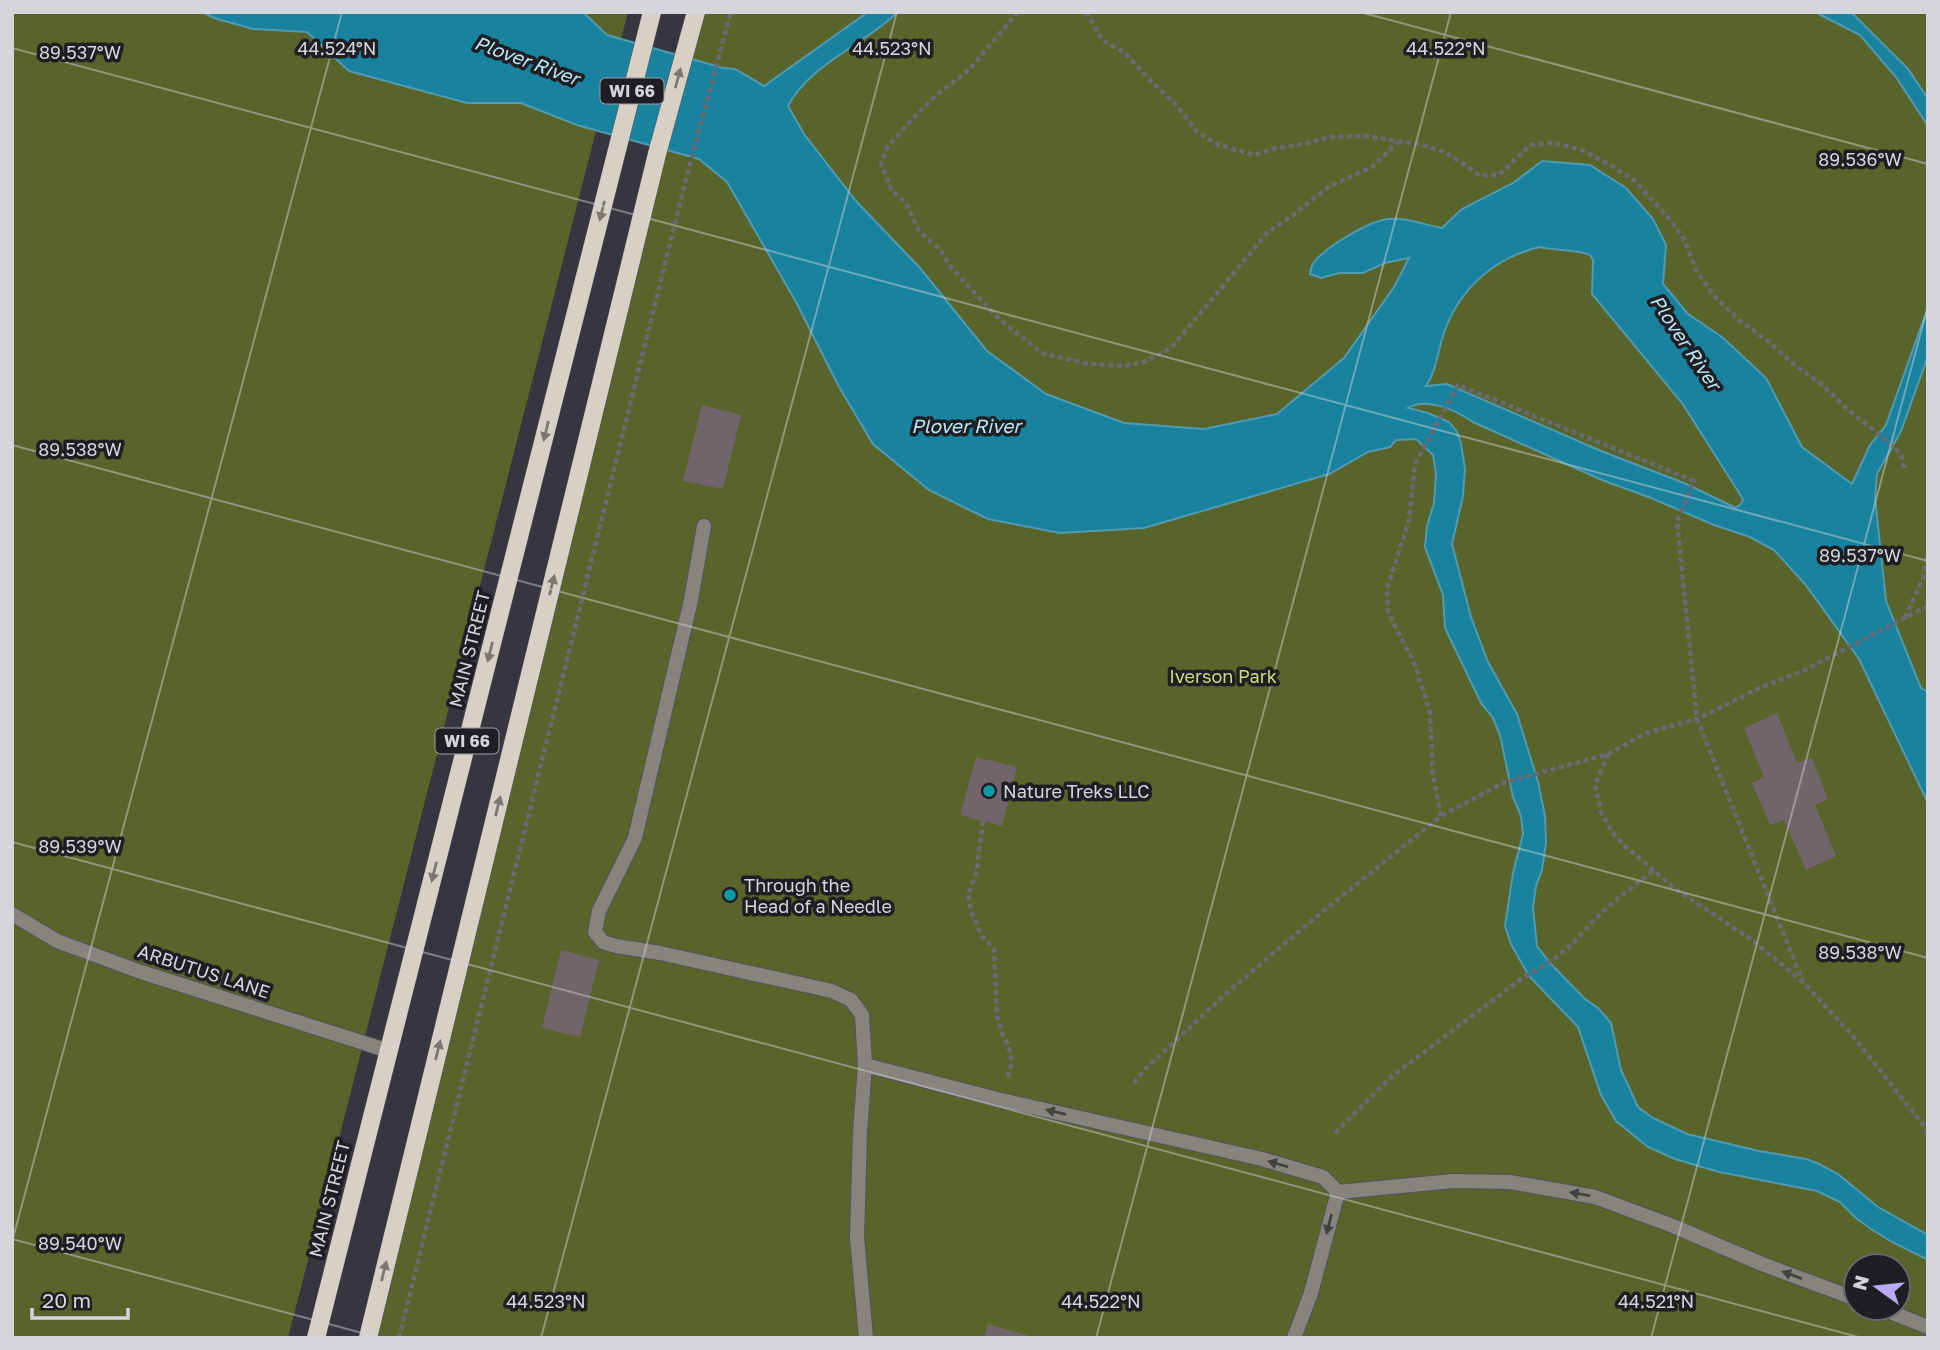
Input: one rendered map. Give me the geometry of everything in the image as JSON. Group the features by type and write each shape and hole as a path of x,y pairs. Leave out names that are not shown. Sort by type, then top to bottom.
{"main road":[{"name":"MAIN STREET","path":"316,1338 652,12"},
{"name":"WI 66","path":"368,1338 657,154 696,12"}],"lane":[{"path":"704,526 691,600 635,838 599,911 595,932 603,942 616,946 660,953 832,991 850,1000 862,1015 865,1065 859,1150 858,1237 866,1338"},
{"name":"ARBUTUS LANE","path":"12,914 57,941 141,972 388,1051"},
{"path":"865,1065 1001,1100 1262,1159 1323,1177 1338,1192"},
{"path":"1338,1192 1453,1181 1510,1182 1595,1197 1842,1294"},
{"path":"1294,1338 1311,1293 1338,1192"}],"path":[{"path":"399,1338 690,162 731,12"},
{"path":"1018,12 970,70 948,85 902,129 887,148 880,163 892,191 906,203 918,229 940,250 949,265 999,319 1042,353 1089,363 1125,366 1146,361 1171,348 1268,232 1328,187 1372,167 1399,141"},
{"path":"1086,12 1102,40 1125,53 1178,107 1197,132 1219,145 1255,155 1331,137 1366,136 1423,145 1444,152 1479,176 1499,175 1530,145 1554,143 1581,150 1610,165 1634,180 1673,223 1685,241 1696,270 1714,296 1738,320 1824,386 1849,411 1901,454 1905,472"},
{"path":"1441,816 1433,776 1430,712 1414,662 1388,612 1387,589 1409,520 1415,464 1458,386 1694,481 1677,521 1697,719 1802,982"},
{"path":"1904,619 1923,578 1928,553"},
{"path":"1134,1083 1145,1069 1238,983 1441,816 1503,783 1608,754 1646,733 1697,719 1759,688 1803,671 1928,606"},
{"path":"1608,754 1595,785 1601,812 1612,832 1678,891 1748,937 1802,982 1852,1035 1928,1133"},
{"path":"983,821 976,874 968,892 971,911 982,936 994,949 997,1016 1012,1062 1001,1100"},
{"path":"1335,1133 1391,1077 1521,979 1553,960 1607,907 1654,870"}],"green space":[{"path":"12,12 202,12 253,29 308,32 349,71 467,103 520,103 596,131 288,1338 12,1338"},
{"path":"583,12 628,12 621,39 606,35"},
{"name":"Iverson Park","path":"696,12 1928,12 1928,1338 368,1338"}],"water":[{"name":"Plover River","path":"202,12 583,12 607,35 723,68 735,69 764,86 868,12 898,12 823,67 797,92 788,106 804,134 856,201 920,268 987,351 1046,394 1124,423 1204,429 1277,414 1344,358 1394,287 1409,258 1385,263 1363,273 1339,273 1321,278 1310,274 1318,258 1347,236 1388,219 1401,219 1442,228 1462,209 1513,183 1542,161 1590,165 1626,188 1653,219 1666,245 1663,284 1688,314 1722,337 1766,378 1802,447 1852,484 1870,445 1886,425 1928,307 1928,356 1901,431 1877,474 1875,498 1886,601 1921,688 1928,692 1928,803 1859,659 1805,584 1774,550 1750,537 1602,480 1450,409 1433,404 1408,408 1449,422 1461,443 1465,469 1463,496 1452,544 1471,617 1488,662 1517,714 1538,782 1545,816 1546,843 1533,908 1537,946 1550,963 1611,1023 1621,1070 1638,1107 1653,1118 1687,1134 1806,1159 1838,1174 1878,1207 1928,1235 1928,1260 1871,1229 1840,1202 1817,1191 1719,1172 1675,1159 1648,1147 1616,1121 1601,1095 1578,1027 1529,976 1511,944 1505,926 1513,873 1523,834 1521,816 1513,797 1500,735 1493,718 1481,703 1445,628 1443,595 1425,547 1427,526 1434,503 1436,474 1433,455 1416,439 1396,440 1390,447 1368,452 1329,474 1144,528 1060,533 988,519 929,490 873,444 727,182 699,159 577,125 521,103 467,103 349,71 307,32 253,29","holes":["1539,247 1590,255 1593,260 1592,294 1682,403 1743,499 1736,508 1684,483 1601,451 1447,384 1426,386 1433,373 1452,315 1460,300 1482,276 1508,259"]},
{"path":"1815,12 1851,12 1908,69 1928,99 1928,126 1896,77 1860,35"}],"building":[{"path":"702,405 741,415 723,489 683,481"},
{"path":"1777,713 1797,763 1812,758 1828,799 1815,805 1836,856 1806,870 1784,820 1770,825 1752,783 1764,777 1744,728"},
{"name":"Nature Treks LLC","path":"976,757 1017,767 1002,826 960,815"},
{"path":"561,950 599,960 580,1037 542,1028"},
{"path":"988,1324 1033,1337 1033,1338 984,1338"}],"place":[{"name":"Nature Treks LLC","path":"989,791"},
{"name":"Through the Head of a Needle","path":"730,895"}]}
